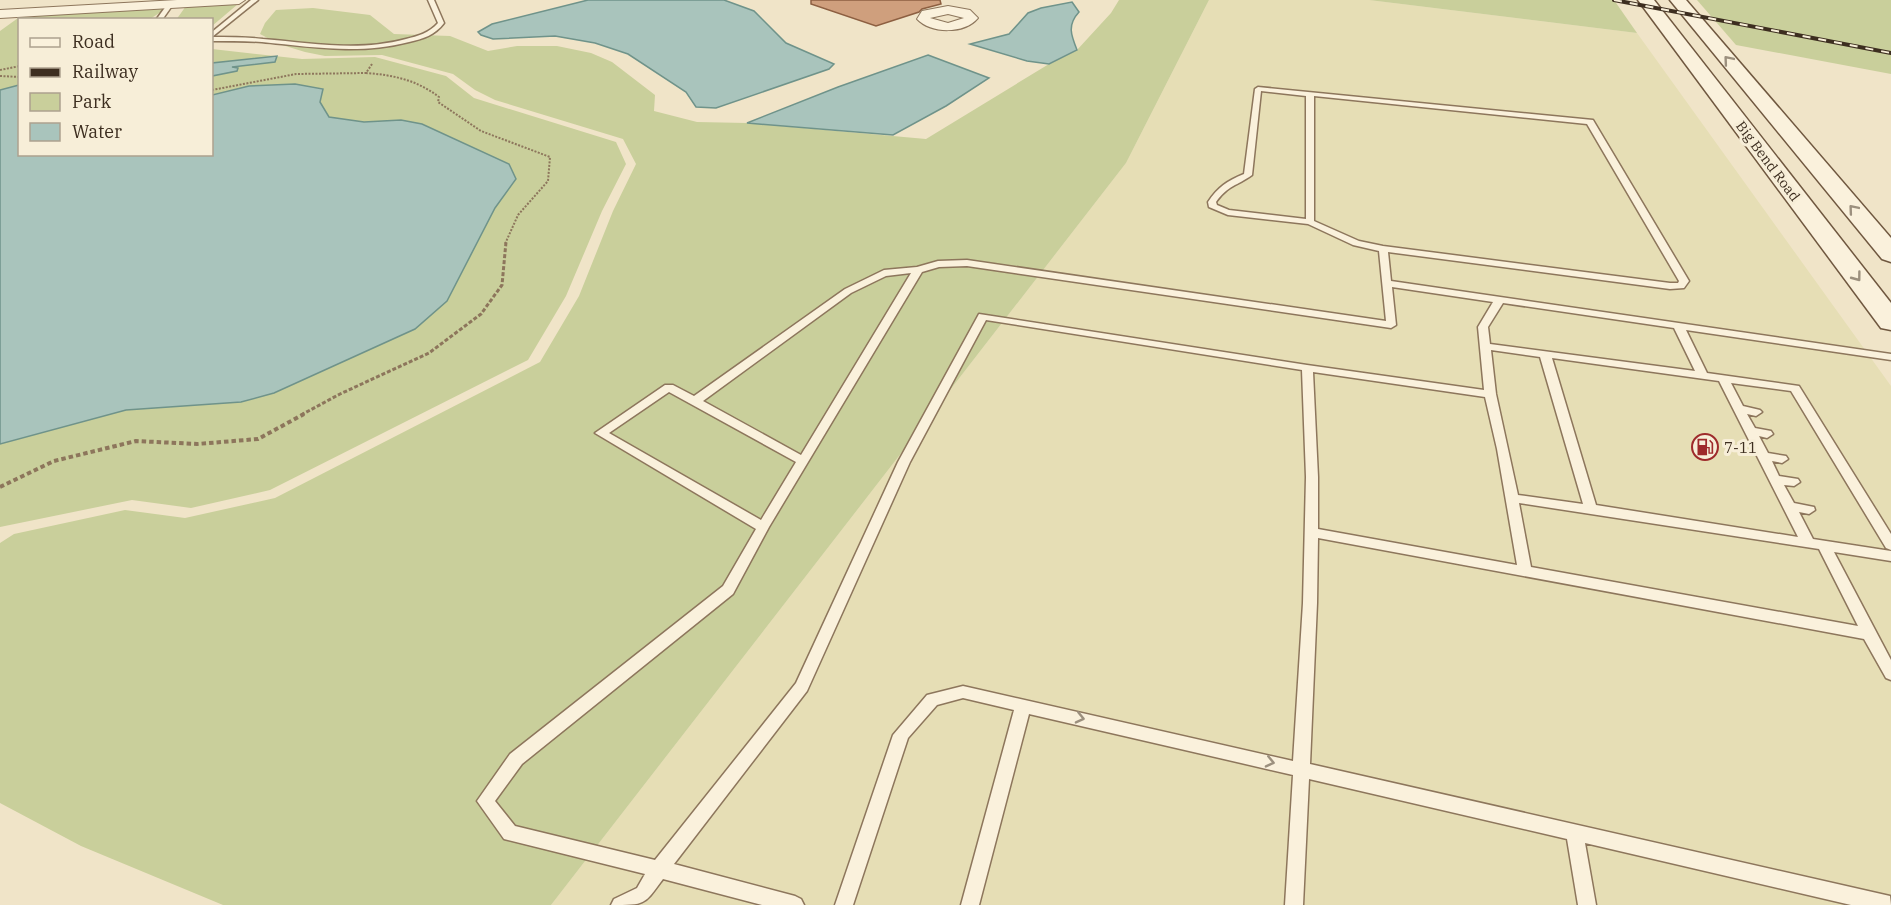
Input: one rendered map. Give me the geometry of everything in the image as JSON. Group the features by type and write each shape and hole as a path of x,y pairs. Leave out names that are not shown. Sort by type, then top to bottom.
{"main road":[{"name":"Big Bend Road","path":"1646,0 1891,322"},
{"path":"1678,0 1891,254"}],"street":[{"path":"0,14 239,0"},
{"path":"0,6 90,3 119,6"},
{"path":"923,4 940,11"}],"lane":[{"path":"213,36 255,0"},
{"path":"213,37 269,41 325,49 375,49 423,37 437,30 441,23 430,0"},
{"path":"160,18 171,3"},
{"path":"1258,89 1590,122 1684,281 1681,286 1670,286 1383,249 1356,243 1310,222 1220,210 1213,207 1212,202 1224,187 1248,175 1258,89"},
{"path":"1310,94 1310,222"},
{"path":"695,401 848,291 884,273 918,270 938,264 968,263 1391,324 1383,249"},
{"path":"795,905 510,833 485,801 516,759 728,590 763,527 918,270"},
{"path":"1387,283 1891,357"},
{"path":"1500,299 1483,327 1490,394 1525,569"},
{"path":"620,905 645,900 659,869 802,687 904,462 983,316 1307,368 1490,394"},
{"path":"1678,325 1702,374"},
{"path":"1485,346 1795,388 1809,420 1852,491 1870,520 1891,545"},
{"path":"1545,354 1591,509"},
{"path":"1294,905 1310,603 1311,532 1307,368"},
{"path":"1723,378 1808,543"},
{"path":"763,527 601,433 669,387 803,461"},
{"path":"1739,409 1756,412"},
{"path":"1750,431 1767,434"},
{"path":"1763,456 1782,459"},
{"path":"1775,479 1794,482"},
{"path":"1512,498 1891,556"},
{"path":"1789,506 1809,510"},
{"path":"1311,532 1525,569 1869,634"},
{"path":"1824,546 1891,674"},
{"path":"844,905 901,735 932,700 963,692 1890,905"},
{"path":"970,905 1023,705"},
{"path":"1574,832 1587,905"}],"path":[{"path":"366,73 375,59 375,49"},
{"path":"0,70 18,66"},
{"path":"0,487 54,461 136,441 197,444 258,439 340,394 429,353 481,314 502,285 505,245 518,215 548,181 550,157 481,131 438,102 439,97 414,81 395,76 366,73 296,74 213,90"},
{"path":"0,76 18,77"}],"shaded area":[{"path":"1209,0 1369,0 1637,33 1891,386 1891,905 551,905 1126,163"}],"green space":[{"path":"1119,0 1209,0 1126,163 551,905 223,905 81,846 0,803 0,543 14,534 125,510 185,518 275,498 540,362 579,296 613,211 636,164 623,139 495,100 475,90 453,74 382,55 325,56 279,44 260,34 265,23 276,10 313,8 370,15 394,34 450,36 488,51 517,46 557,46 591,53 612,62 655,95 654,111 697,122 747,123 926,139 1049,64 1077,50 1111,13"},
{"path":"1369,0 1614,0 1637,33"},
{"path":"1697,0 1891,0 1891,74 1736,45"},
{"path":"238,4 213,25 213,18 177,18 186,6"},
{"path":"167,8 152,18 18,18 25,13"},
{"path":"18,18 18,156 213,156 213,49 302,59 375,57 446,76 474,98 616,142 626,164 602,211 566,296 528,360 270,490 191,508 132,500 0,527 0,31"}],"water":[{"path":"588,0 724,0 754,11 786,43 834,64 829,69 716,108 696,107 686,92 628,54 595,43 555,36 493,39 478,32 492,24"},
{"path":"1072,2 1079,12 1073,21 1071,30 1077,50 1049,64 1027,61 970,44 1009,34 1028,13"},
{"path":"928,55 989,78 946,106 893,135 747,123 838,87"},
{"path":"277,56 275,62 232,67 238,68 237,71 213,76 213,63"},
{"path":"295,84 323,89 320,102 329,117 364,122 401,120 422,124 509,164 516,179 495,208 447,301 415,329 274,393 241,402 126,410 0,444 0,90 18,85 18,156 213,156 213,95 249,86"}],"building":[{"path":"811,0 940,0 941,4 876,26 811,4"}],"railway":[{"path":"1614,0 1891,53"}],"place":[{"name":"7-11","path":"1705,447"}]}
